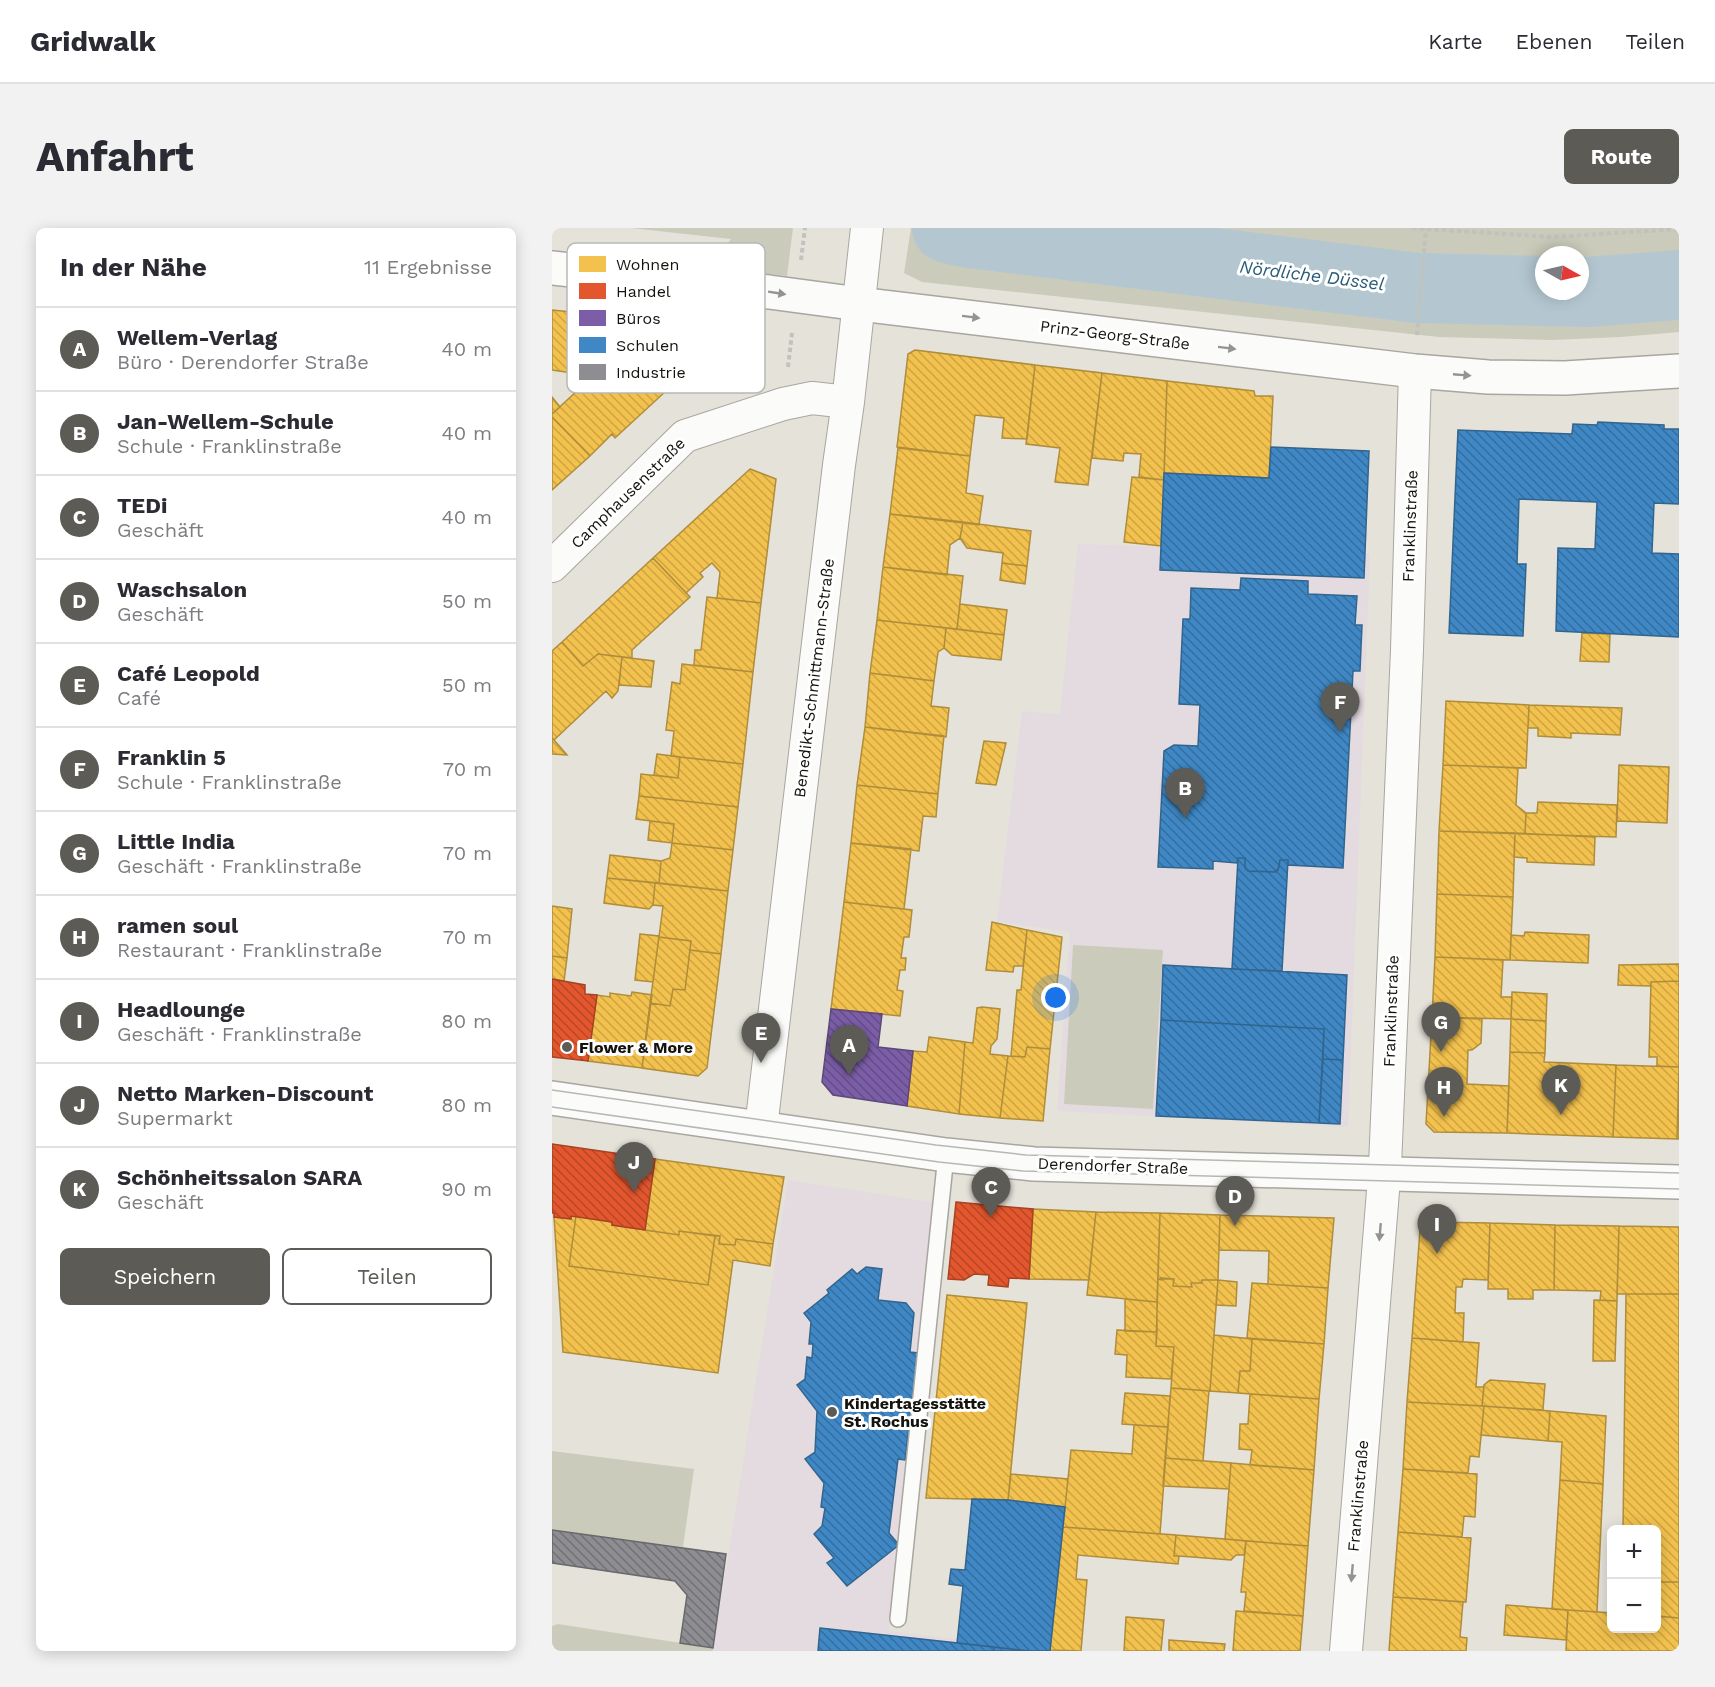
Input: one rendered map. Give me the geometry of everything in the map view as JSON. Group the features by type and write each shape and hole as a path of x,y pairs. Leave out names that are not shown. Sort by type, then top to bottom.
{"main road":[{"name":"Prinz-Georg-Straße","path":"552,268 567,270"},
{"name":"Prinz-Georg-Straße","path":"765,292 1415,371 1488,377 1565,378 1679,371"},
{"name":"Derendorfer Straße","path":"552,1098 946,1155 1034,1164 1679,1182"}],"street":[{"name":"Benedikt-Schmittmann-Straße","path":"761,1128 867,228"},
{"name":"Franklinstraße","path":"1346,1651 1384,1174 1407,650 1415,371"},
{"name":"Camphausenstraße","path":"552,566 686,436 783,404 812,398 848,402"}],"lane":[{"path":"898,1619 946,1155"}],"path":[{"path":"1412,228 1552,237 1679,230"},
{"path":"1418,331 1426,229"},
{"path":"783,404 797,296"}],"shaded area":[{"path":"1078,544 1370,554 1348,1127 1057,1111 1070,932 997,922 1022,711 1060,714"},
{"name":"Kindertagesstätte St. Rochus","path":"788,1180 938,1203 889,1631 996,1644 995,1651 713,1651"}],"green space":[{"path":"631,228 793,228 787,276 765,273 765,243 728,243 731,239"},
{"path":"911,228 1679,228 1679,332 1621,337 1552,340 1439,337 922,282 904,273"},
{"path":"1073,945 1163,950 1153,1109 1064,1104"},
{"path":"552,1451 694,1469 683,1547 552,1530"},
{"path":"558,1624 713,1648 713,1651 556,1651 552,1644 552,1626"}],"building: Wohnen":[{"path":"552,310 567,312 567,372 552,370"},
{"path":"915,350 1035,365 1027,439 1002,438 1004,418 975,415 970,456 897,447 908,354"},
{"path":"1035,365 1102,373 1088,485 1055,482 1060,448 1026,444"},
{"path":"1102,373 1167,381 1164,480 1139,477 1141,454 1124,453 1123,461 1092,458"},
{"path":"1167,381 1254,391 1255,396 1273,396 1269,478 1164,473"},
{"path":"575,393 664,393 615,438 612,434 590,456 552,417 552,414"},
{"path":"552,397 560,407 552,414"},
{"path":"552,417 590,456 552,490"},
{"path":"898,448 970,456 966,493 983,496 979,525 890,514"},
{"path":"750,469 776,479 761,603 717,598 720,572 712,563 700,573 703,577 686,593 653,558"},
{"path":"1132,477 1164,480 1161,546 1124,542"},
{"path":"890,514 963,522 960,538 950,545 947,575 883,567"},
{"path":"963,522 1031,531 1027,566 1002,563 1003,553 967,548 960,538"},
{"path":"653,558 690,597 632,650 632,658 598,654 583,666 562,642"},
{"path":"1002,563 1027,566 1025,584 1000,580"},
{"path":"883,567 963,576 957,629 877,620"},
{"path":"707,597 761,603 753,672 694,665 695,650 701,650"},
{"path":"960,604 1007,610 1004,635 957,629"},
{"path":"877,620 946,628 944,648 938,652 934,681 870,673"},
{"path":"946,628 1004,635 1001,660 952,655 944,648"},
{"path":"1582,633 1610,634 1609,662 1580,661"},
{"path":"562,642 583,666 598,654 622,657 618,691 612,698 606,691 554,740 552,738 552,651"},
{"path":"622,657 654,661 651,687 619,685"},
{"path":"682,664 753,672 743,764 671,756 674,731 666,730 672,682 680,684"},
{"path":"870,673 934,681 931,706 949,708 946,737 865,727"},
{"path":"1446,701 1529,705 1526,768 1443,765"},
{"path":"1529,705 1622,708 1620,735 1571,733 1571,738 1538,736 1538,728 1528,728"},
{"path":"865,727 944,736 938,794 857,785"},
{"path":"552,738 554,740 567,755 552,754"},
{"path":"984,741 1006,743 996,785 976,783"},
{"path":"657,754 680,757 678,778 654,775"},
{"path":"680,757 743,764 738,807 639,796 641,774 678,778"},
{"path":"1443,765 1518,768 1516,805 1526,813 1525,834 1439,831"},
{"path":"1619,765 1669,767 1667,823 1617,821"},
{"path":"857,785 938,794 936,817 923,816 919,851 851,843"},
{"path":"639,796 738,807 733,850 672,843 674,824 636,819"},
{"path":"1538,802 1617,805 1616,837 1525,834 1526,813 1537,813"},
{"path":"650,821 674,824 672,843 648,840"},
{"path":"1439,831 1515,833 1513,897 1437,894"},
{"path":"1515,833 1595,837 1594,865 1527,862 1527,858 1514,857"},
{"path":"672,843 733,850 728,891 659,883 661,861 670,858"},
{"path":"851,843 911,849 904,909 844,902"},
{"path":"610,855 661,861 659,883 607,878"},
{"path":"607,878 655,883 653,905 649,909 604,903"},
{"path":"655,883 728,891 721,954 690,950 691,941 659,937 663,906 653,905"},
{"path":"1437,894 1513,897 1510,960 1435,957"},
{"path":"844,902 912,910 909,937 904,937 901,958 906,958 905,970 900,970 897,990 903,991 900,1016 831,1009"},
{"path":"552,906 572,909 567,958 552,956"},
{"path":"992,922 1027,930 1023,966 1014,966 1013,972 986,970"},
{"path":"1027,930 1062,937 1050,1049 1027,1047 1025,1057 1011,1056 1017,990 1021,990"},
{"path":"1525,932 1589,935 1588,963 1510,960 1511,935 1524,936"},
{"path":"640,934 659,936 653,982 635,980"},
{"path":"659,937 691,941 685,990 673,989 670,1006 650,1003"},
{"path":"690,950 721,954 707,1068 698,1076 642,1068 650,1003 670,1006 673,989 685,990"},
{"path":"552,956 567,958 564,981 552,979"},
{"path":"1435,957 1503,960 1501,997 1512,997 1511,1019 1432,1017"},
{"path":"1679,964 1679,981 1651,982 1651,986 1618,985 1619,965"},
{"path":"1679,981 1679,1067 1657,1066 1657,1057 1649,1057 1651,982"},
{"path":"632,992 652,995 642,1068 588,1061 597,995 610,997 610,993 631,996"},
{"path":"1512,992 1547,994 1546,1021 1511,1019"},
{"path":"977,1008 1000,1009 997,1039 991,1046 990,1054 1008,1056 1000,1118 959,1114 965,1042 973,1043"},
{"path":"1432,1017 1482,1019 1481,1043 1472,1050 1468,1050 1467,1084 1509,1086 1507,1133 1434,1132 1426,1124"},
{"path":"1511,1019 1546,1021 1545,1053 1510,1052"},
{"path":"929,1037 965,1042 959,1114 907,1106 913,1051 927,1052"},
{"path":"1027,1047 1050,1049 1043,1121 1000,1118 1008,1056 1025,1057"},
{"path":"1510,1052 1545,1053 1544,1062 1616,1065 1613,1137 1507,1133"},
{"path":"1616,1065 1679,1067 1677,1139 1613,1137"},
{"path":"1679,1080 1679,1139 1677,1139"},
{"path":"655,1159 784,1177 773,1244 736,1239 735,1245 719,1244 720,1236 679,1231 679,1235 645,1230"},
{"path":"1033,1209 1096,1212 1089,1280 1029,1279"},
{"path":"1096,1212 1160,1213 1157,1302 1087,1295"},
{"path":"1160,1213 1220,1215 1218,1280 1202,1280 1202,1283 1191,1283 1192,1287 1173,1286 1174,1279 1158,1279"},
{"path":"1220,1215 1334,1218 1328,1288 1268,1284 1269,1251 1219,1250"},
{"path":"571,1216 576,1216 569,1266 708,1285 715,1236 720,1236 719,1244 735,1245 736,1239 773,1244 770,1266 733,1260 718,1373 563,1352 554,1217 571,1219"},
{"path":"576,1216 612,1222 612,1225 679,1235 679,1231 715,1236 708,1285 569,1266"},
{"path":"1431,1222 1490,1223 1488,1280 1463,1279 1462,1287 1456,1287 1455,1313 1464,1313 1463,1342 1412,1338 1420,1230"},
{"path":"1490,1223 1555,1225 1554,1290 1533,1290 1533,1299 1508,1299 1508,1289 1488,1289"},
{"path":"1555,1225 1619,1226 1617,1301 1600,1300 1601,1291 1554,1290"},
{"path":"1619,1226 1679,1227 1679,1294 1617,1294"},
{"path":"1161,1278 1174,1279 1173,1286 1192,1287 1191,1283 1202,1283 1202,1280 1218,1280 1210,1391 1171,1388 1174,1347 1156,1346 1158,1279 1162,1280"},
{"path":"1218,1280 1237,1282 1236,1306 1216,1305"},
{"path":"1252,1283 1328,1288 1324,1344 1247,1338"},
{"path":"1626,1294 1679,1294 1679,1582 1661,1582 1661,1525 1623,1525"},
{"path":"947,1295 1027,1303 1008,1500 926,1498"},
{"path":"1125,1299 1157,1302 1157,1332 1125,1331"},
{"path":"1594,1300 1617,1301 1615,1361 1593,1361"},
{"path":"1117,1330 1157,1332 1156,1346 1174,1347 1171,1379 1126,1377 1127,1355 1115,1354"},
{"path":"1214,1335 1252,1339 1250,1371 1240,1371 1238,1393 1210,1391"},
{"path":"1412,1338 1479,1343 1476,1387 1484,1387 1482,1406 1407,1402"},
{"path":"1252,1339 1324,1344 1319,1399 1238,1393 1240,1371 1250,1371"},
{"path":"1490,1380 1545,1384 1543,1410 1482,1406 1484,1385"},
{"path":"1171,1388 1209,1391 1203,1461 1165,1458"},
{"path":"1125,1393 1170,1396 1168,1427 1122,1424"},
{"path":"1250,1394 1319,1399 1314,1470 1250,1465 1252,1450 1239,1449 1240,1424 1248,1424"},
{"path":"1407,1402 1484,1406 1479,1457 1470,1456 1468,1473 1403,1469"},
{"path":"1484,1406 1550,1411 1548,1441 1481,1435"},
{"path":"1550,1411 1606,1416 1603,1484 1560,1480 1562,1442 1548,1441"},
{"path":"1134,1425 1168,1427 1160,1534 1063,1527 1071,1450 1132,1454"},
{"path":"1165,1458 1231,1463 1229,1489 1163,1486"},
{"path":"1231,1463 1314,1470 1308,1546 1225,1539"},
{"path":"1403,1469 1477,1474 1475,1517 1464,1516 1462,1537 1398,1532"},
{"path":"1011,1474 1068,1479 1065,1507 1008,1500"},
{"path":"1560,1480 1603,1484 1597,1612 1552,1609"},
{"path":"1063,1527 1176,1535 1174,1556 1179,1556 1178,1564 1078,1555 1076,1579 1087,1580 1081,1651 1050,1650"},
{"path":"1398,1532 1471,1538 1466,1602 1393,1597"},
{"path":"1176,1535 1246,1541 1244,1555 1236,1555 1231,1560 1174,1556"},
{"path":"1246,1541 1308,1546 1303,1616 1244,1611 1246,1592 1241,1592"},
{"path":"1661,1582 1679,1582 1679,1618 1661,1616"},
{"path":"1393,1597 1463,1602 1460,1637 1467,1638 1466,1651 1389,1651"},
{"path":"1506,1605 1568,1610 1566,1640 1504,1635"},
{"path":"1568,1610 1607,1613 1607,1633 1661,1633 1661,1616 1679,1618 1679,1651 1566,1651"},
{"path":"1236,1611 1303,1616 1300,1651 1233,1651"},
{"path":"1126,1617 1164,1620 1161,1651 1124,1651"},
{"path":"1169,1640 1225,1644 1224,1651 1169,1651"}],"building: Handel":[{"path":"552,979 585,985 585,994 597,995 588,1061 552,1057"},
{"path":"552,1144 655,1159 645,1230 571,1216 571,1219 554,1217 552,1213"},
{"path":"956,1202 1033,1209 1029,1279 1009,1278 1008,1287 988,1285 989,1275 974,1274 964,1280 948,1279"}],"building: Büros":[{"path":"831,1009 882,1014 878,1047 913,1051 907,1106 833,1095 822,1082"}],"building: Schulen":[{"path":"1598,422 1664,425 1664,429 1679,429 1679,504 1654,503 1652,553 1679,554 1679,637 1556,631 1558,548 1595,549 1597,502 1519,499 1517,564 1526,564 1523,636 1449,633 1458,430 1572,434 1573,424 1597,425"},
{"path":"1271,447 1369,451 1364,578 1160,570 1164,473 1269,478"},
{"path":"1241,578 1308,581 1308,594 1357,596 1355,625 1362,625 1360,671 1353,671 1343,868 1288,865 1288,860 1280,860 1276,872 1248,871 1245,868 1245,858 1238,858 1237,863 1213,861 1213,869 1158,867 1164,751 1174,745 1198,746 1200,705 1179,704 1183,619 1190,619 1191,588 1240,590"},
{"path":"1238,858 1245,858 1245,868 1248,871 1274,872 1278,870 1280,860 1288,860 1282,971 1232,969"},
{"path":"1163,965 1347,975 1343,1060 1323,1059 1324,1029 1161,1020"},
{"path":"1161,1020 1324,1029 1319,1123 1156,1116"},
{"path":"1323,1059 1343,1060 1340,1124 1319,1123"},
{"path":"866,1267 882,1269 878,1300 906,1303 914,1313 910,1352 918,1353 905,1460 898,1459 889,1533 899,1545 847,1586 827,1563 834,1558 814,1534 822,1526 825,1508 821,1507 824,1483 805,1459 815,1452 817,1411 797,1385 805,1379 807,1357 812,1358 813,1344 809,1344 811,1322 804,1313 829,1293 827,1290 852,1269 857,1274"},
{"path":"972,1499 1008,1500 1065,1507 1050,1651 957,1643 963,1586 949,1584 951,1569 965,1570"},
{"path":"820,1628 994,1647 994,1651 818,1651"},
{"path":"994,1647 1029,1651 994,1651"}],"building: Industrie":[{"path":"552,1530 726,1554 713,1648 680,1643 687,1595 675,1581 552,1563"}],"waterway":[{"name":"Nördliche Düssel","path":"947,228 969,233 1418,288 1588,292 1679,285"}],"tram line":[{"path":"552,1090 936,1145 1026,1155 1679,1173"},
{"path":"552,1107 939,1162 1023,1171 1679,1189"}],"place":[{"name":"Franklin 5","path":"1340,732"},
{"name":"Jan-Wellem-Schule","path":"1185,818"},
{"name":"Flower & More","path":"567,1047"},
{"name":"Little India","path":"1441,1052"},
{"name":"Café Leopold","path":"761,1063"},
{"name":"Wellem-Verlag","path":"849,1075"},
{"name":"Schönheitssalon SARA","path":"1561,1115"},
{"name":"ramen soul","path":"1444,1117"},
{"name":"Netto Marken-Discount","path":"634,1192"},
{"name":"TEDi","path":"991,1217"},
{"name":"Waschsalon","path":"1235,1226"},
{"name":"Headlounge","path":"1437,1254"},
{"name":"Kindertagesstätte St. Rochus","path":"832,1412"}]}
